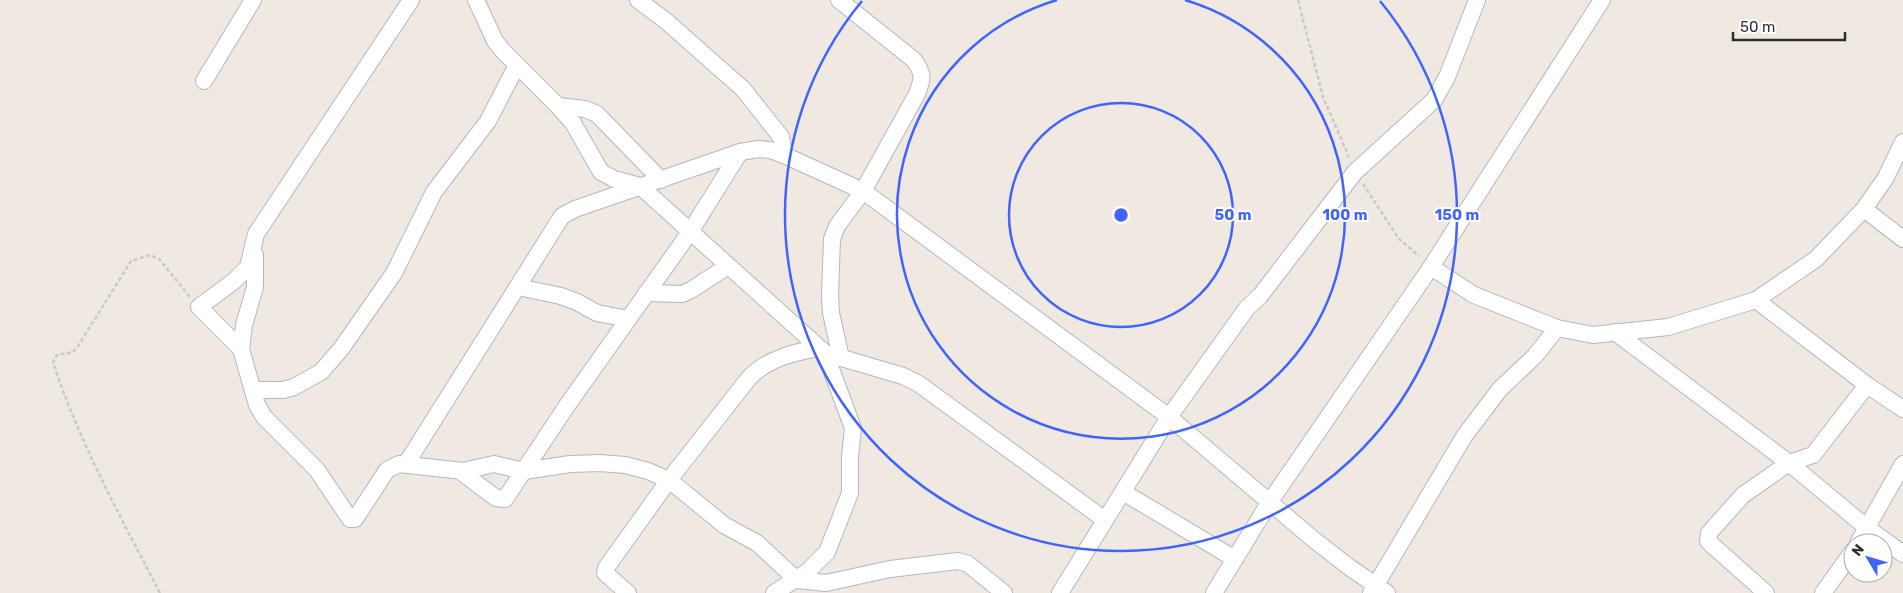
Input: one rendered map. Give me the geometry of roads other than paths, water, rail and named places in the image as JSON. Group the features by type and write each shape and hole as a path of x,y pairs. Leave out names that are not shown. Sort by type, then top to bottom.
{"street":[{"path":"204,81 252,0"},
{"path":"241,349 199,307 234,281 248,267 256,234 411,0"},
{"path":"476,0 495,40 558,106 580,134 601,172 614,179 640,186 822,351 903,376 919,384 1105,520"},
{"path":"638,0 666,21 743,89 781,137 784,155"},
{"path":"1060,593 1169,417 1247,308 1260,296 1355,172 1434,100 1447,77 1476,0"},
{"path":"1214,593 1269,503 1431,267 1602,0"},
{"path":"841,358 831,304 832,239 837,226 863,191 922,82 922,71 914,60 842,1"},
{"path":"253,390 283,390 294,387 321,372 341,349 394,273 434,192 492,115 517,65"},
{"path":"558,106 586,109 596,114 661,180"},
{"path":"1431,267 1474,295 1556,328 1592,335 1668,327 1756,300 1816,259 1864,209 1884,179 1903,142"},
{"path":"406,464 562,216 567,212 640,186 740,152 758,149 770,150 784,155 863,191 1169,417 1269,503 1378,591 1465,435 1500,389 1535,356 1556,328"},
{"path":"460,471 496,498 506,499 566,407 690,232 740,152"},
{"path":"1864,209 1903,239"},
{"path":"256,234 255,287 244,325 241,349 257,405 264,417 317,470 347,516 352,520 355,519 387,470 399,464 460,471 494,464 524,471 570,464 600,463 625,465 648,471 670,480 724,525 757,542 797,580 830,588 890,569 958,561 968,564 1004,593"},
{"path":"646,293 682,294 728,266"},
{"path":"518,286 561,296 597,312 628,319"},
{"path":"1756,300 1867,385 1903,410"},
{"path":"1616,332 1789,463 1903,554"},
{"path":"628,593 606,574 605,570 670,480 754,372 789,354 822,351"},
{"path":"774,593 797,580 827,552 850,493 850,457 854,435 852,421 822,351"},
{"path":"1766,593 1712,545 1708,538 1713,526 1743,495 1789,463 1813,455 1867,385"},
{"path":"1863,533 1903,464"},
{"path":"1123,492 1235,559"},
{"path":"827,552 830,588"},
{"path":"1823,593 1843,565"}]}
